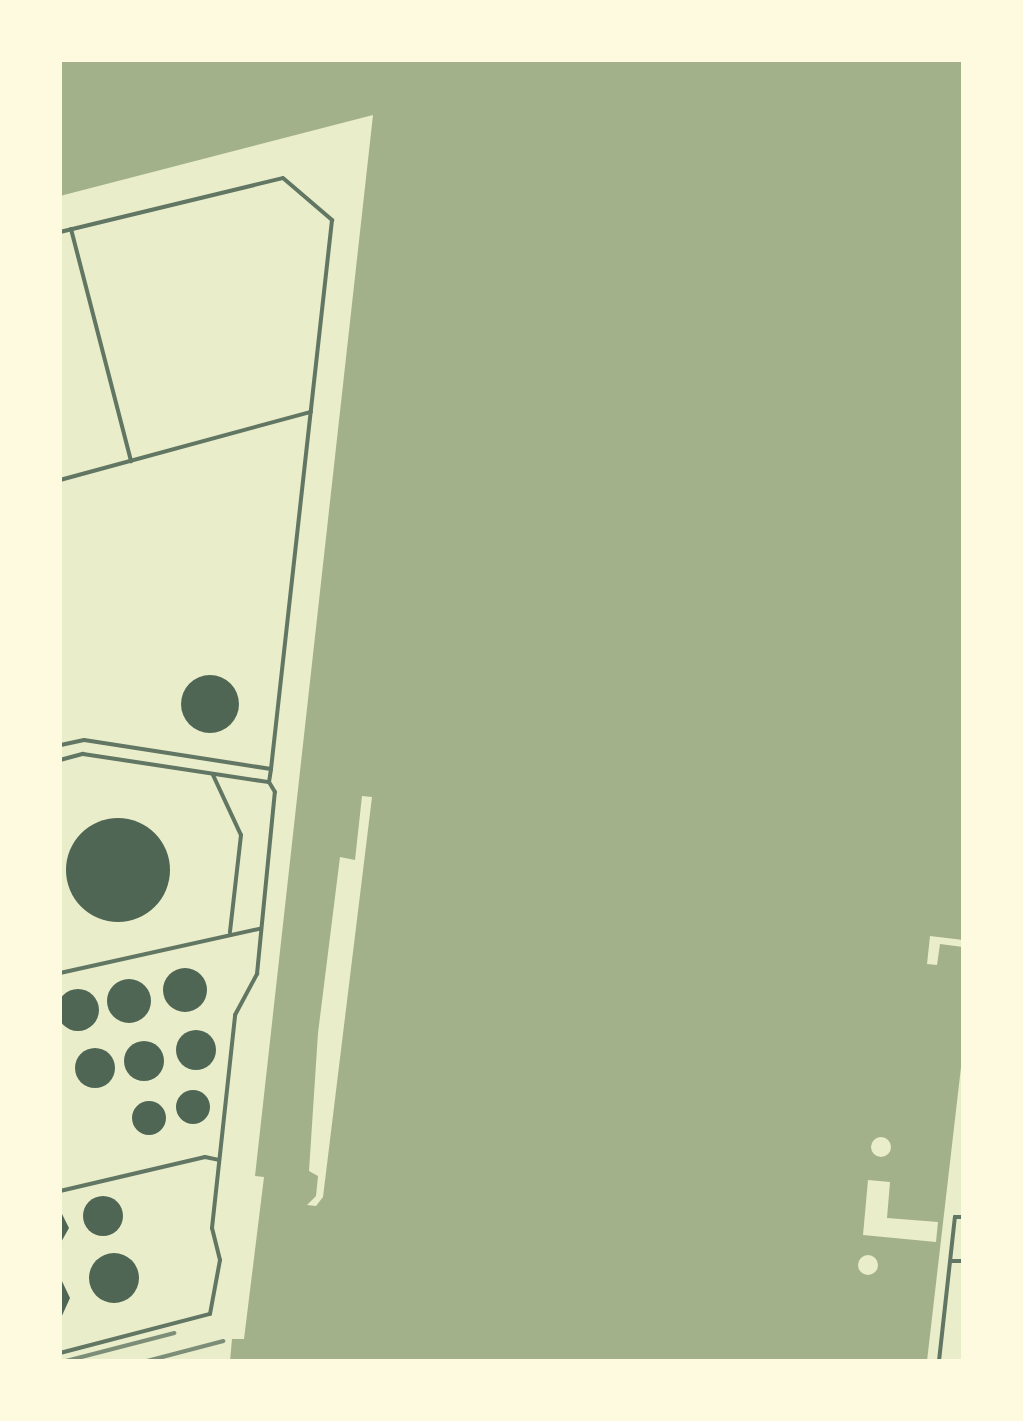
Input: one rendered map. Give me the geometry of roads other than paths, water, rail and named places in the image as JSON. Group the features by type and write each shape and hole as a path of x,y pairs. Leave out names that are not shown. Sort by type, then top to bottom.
{"lane":[{"path":"60,232 283,178 292,181 332,220 269,782 275,792 259,929 257,974 235,1015 212,1228 220,1260 210,1314 60,1353"},
{"path":"71,229 131,461"},
{"path":"60,480 311,412"},
{"path":"60,745 84,740 271,769"},
{"path":"60,760 83,754 269,782"},
{"path":"213,775 241,835 230,932"},
{"path":"60,973 230,932 259,929"},
{"path":"60,1191 205,1157 219,1160"},
{"path":"939,1361 955,1217 963,1217"},
{"path":"952,1261 963,1261"}],"railway":[{"path":"66,1361 174,1333"},
{"path":"147,1361 223,1341"}]}
